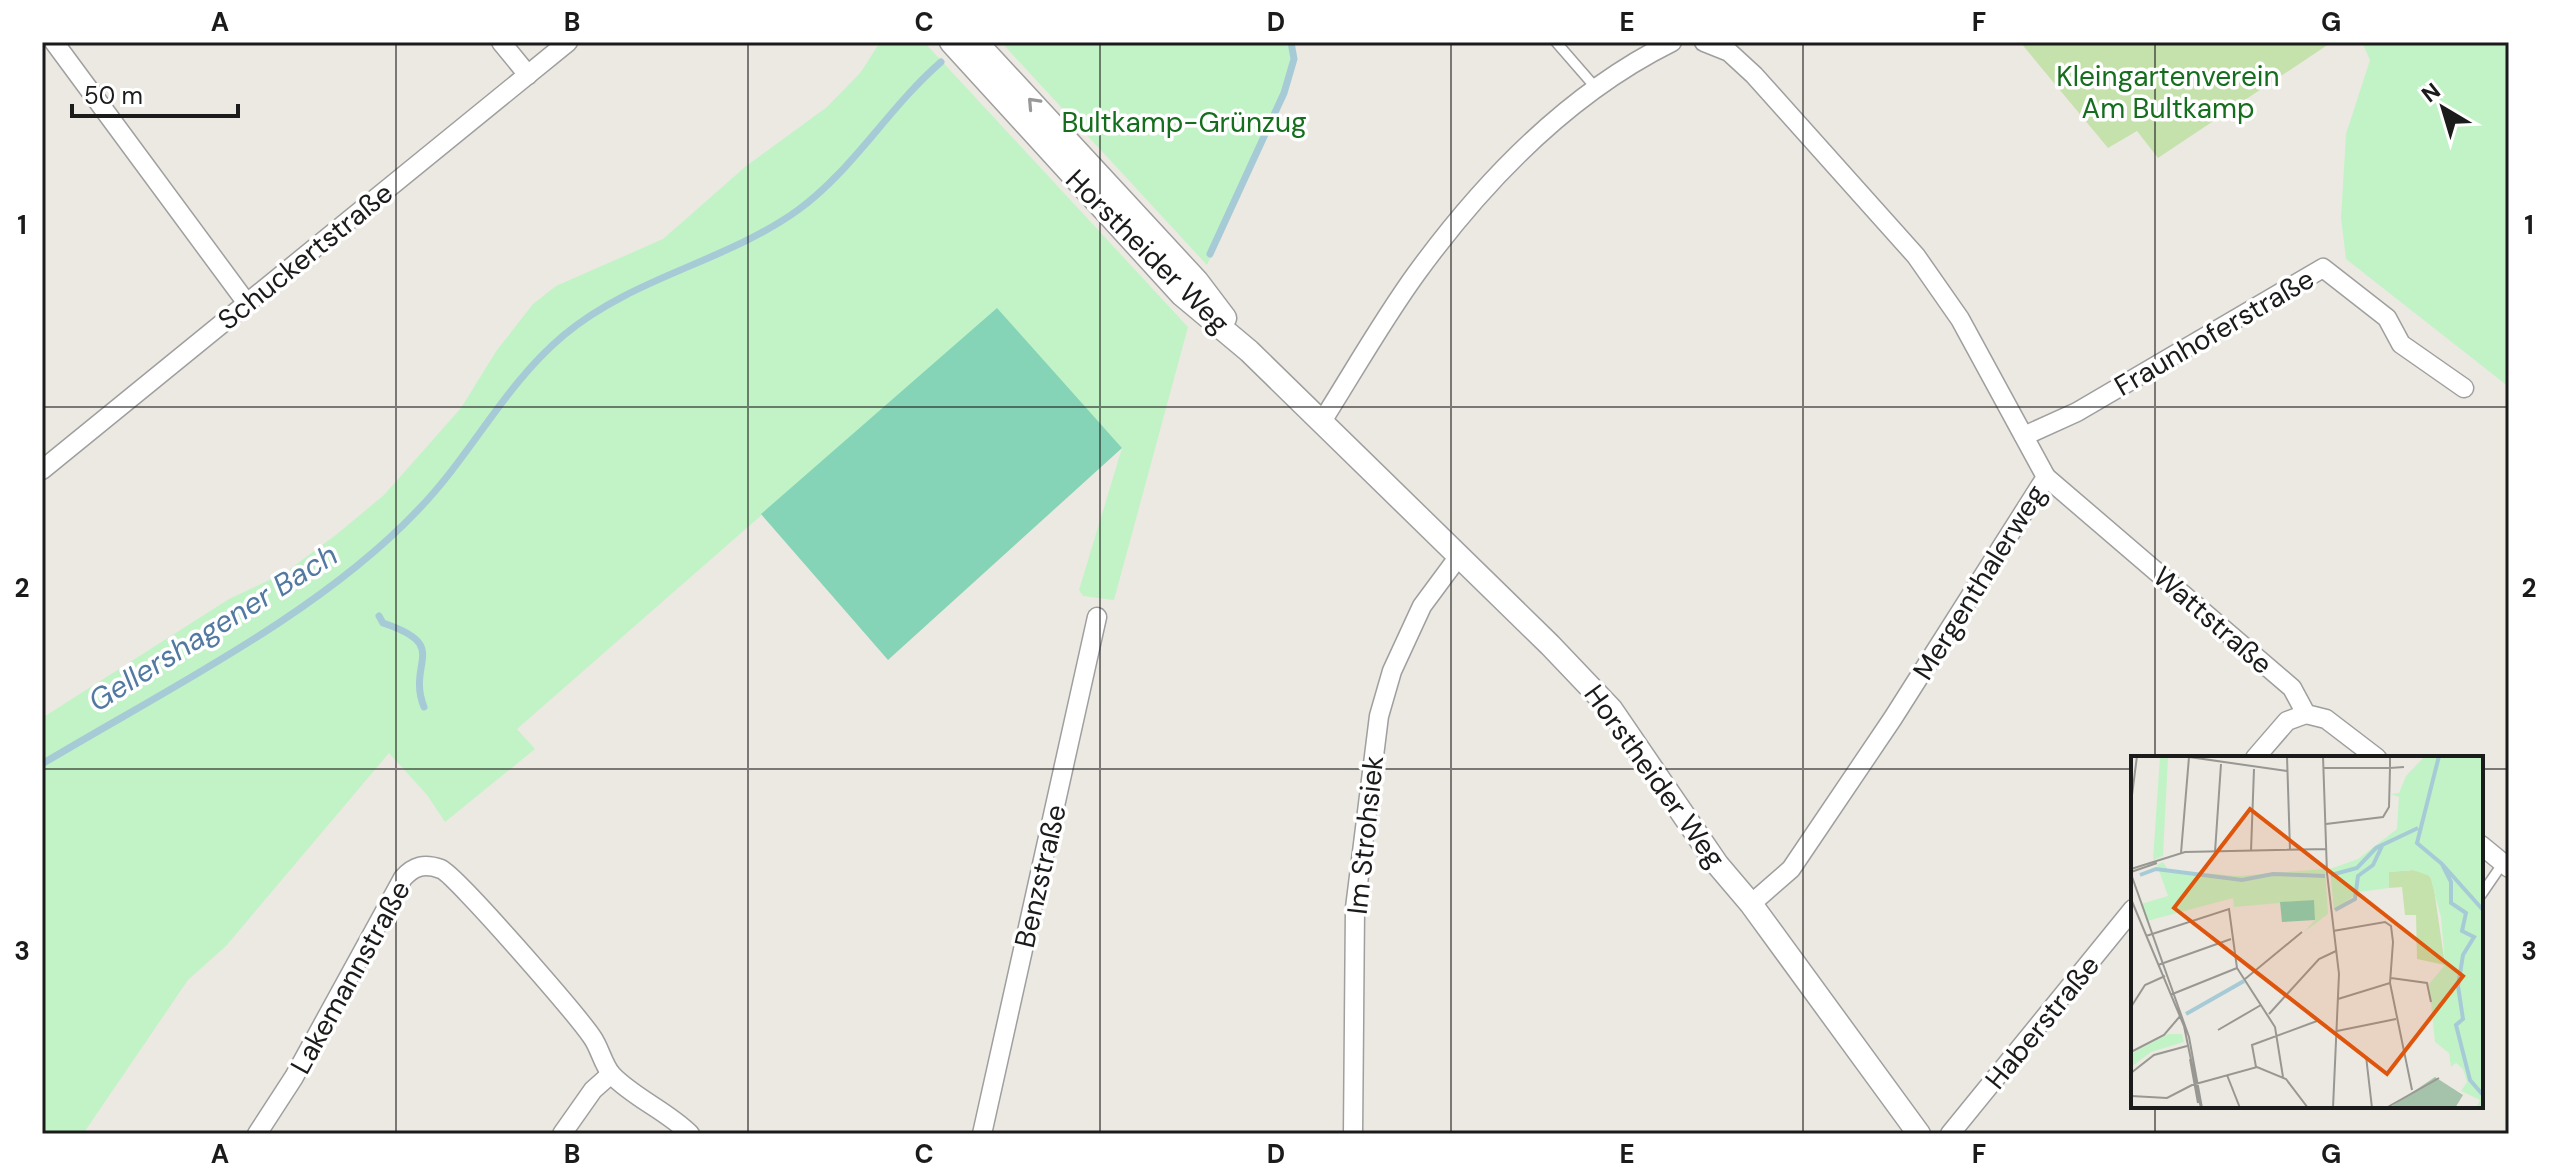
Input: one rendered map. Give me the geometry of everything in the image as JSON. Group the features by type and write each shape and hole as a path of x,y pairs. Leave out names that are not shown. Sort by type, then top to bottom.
{"street":[{"path":"54,42 246,302"},
{"path":"501,42 528,75"},
{"name":"Schuckertstraße","path":"42,470 568,42"},
{"name":"Horstheider Weg","path":"951,42 1182,295 1249,351 1611,709 1717,864 1751,904 1919,1134"},
{"name":"Horstheider Weg","path":"976,42 1197,281 1249,351"},
{"path":"1321,423 1416,274 1462,217 1537,135 1596,88 1672,42"},
{"name":"Mergenthalerweg","path":"1704,42 1729,52 1754,75 1916,256 1960,319 2046,477 1936,652 1791,869 1751,904"},
{"name":"Fraunhoferstraße","path":"2024,436 2077,412 2323,268 2387,318 2401,344 2464,388"},
{"name":"Wattstraße","path":"2046,477 2292,688 2306,714"},
{"name":"Im Strohsiek","path":"1353,1134 1355,908 1379,716 1392,671 1422,606 1459,556"},
{"name":"Benzstraße","path":"982,1134 1097,617"},
{"path":"2257,756 2287,721 2306,714 2326,719 2374,756"},
{"path":"2483,847 2506,865"},
{"name":"Lakemannstraße","path":"257,1134 294,1077 403,878 422,865 444,870 506,937 593,1038 611,1074"},
{"name":"Haberstraße","path":"1950,1134 2131,911"},
{"path":"562,1134 593,1090 611,1074 673,1117 690,1134"}],"lane":[{"path":"1556,42 1596,88"},
{"path":"2483,893 2506,865"}],"green space":[{"path":"880,42 924,42 1188,327 1114,600 1083,596 1079,590 1122,448 997,309 517,729 535,749 445,822 427,795 389,753 226,946 188,980 83,1134 42,1134 42,718 229,599 286,572 337,534 384,495 461,408 497,350 533,304 556,286 663,239 745,167 827,107 861,72"},
{"name":"Bultkamp-Grünzug","path":"1001,42 1293,42 1296,58 1286,94 1207,265"},
{"name":"Kleingartenverein Am Bultkamp","path":"2020,42 2332,42 2158,158 2137,131 2108,148"},
{"path":"2362,42 2509,42 2509,387 2346,259 2341,218 2346,134 2370,60"},
{"path":"997,308 1122,448 888,660 761,514"}],"waterway":[{"path":"1210,254 1284,93 1294,59 1291,42"},
{"name":"Gellershagener Bach","path":"42,764 238,649 334,584 378,549 417,511 523,376 564,335 620,298 741,243 798,210 836,176 904,98 941,62"},
{"path":"379,616 383,623 404,631 422,648 420,691 424,707"}]}
